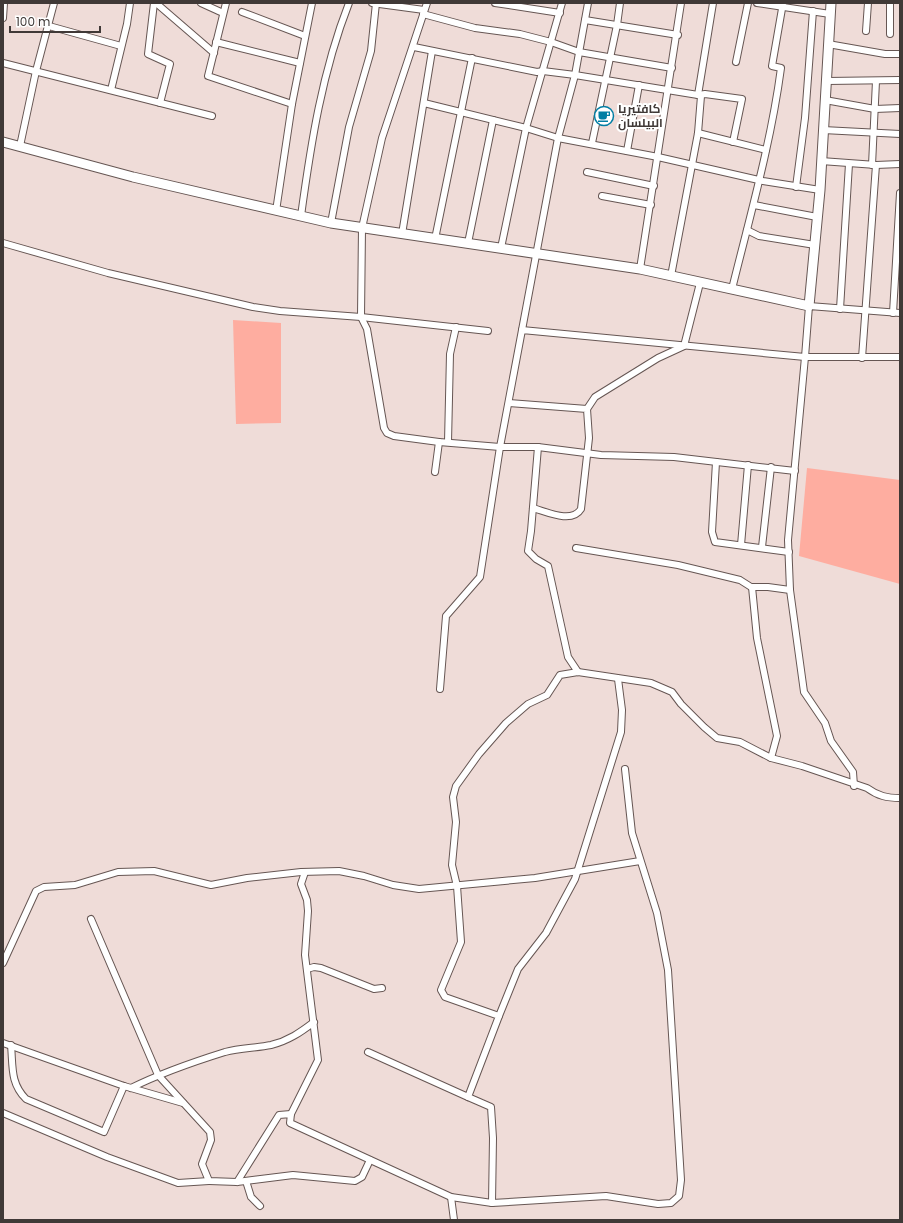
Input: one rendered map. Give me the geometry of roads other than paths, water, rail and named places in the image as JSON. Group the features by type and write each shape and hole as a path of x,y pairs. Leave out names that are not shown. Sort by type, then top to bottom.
{"street":[{"path":"3,18 4,3"},
{"path":"20,146 36,71 50,26 54,3"},
{"path":"111,90 130,3"},
{"path":"155,3 214,53"},
{"path":"155,3 148,54 170,64 160,103"},
{"path":"201,3 223,13"},
{"path":"226,3 208,76 292,104"},
{"path":"276,211 292,104 312,3"},
{"path":"301,216 311,143 321,94 340,28 349,3"},
{"path":"331,223 349,127 371,51 375,3 424,12 475,28 520,34 551,42 579,52 672,68"},
{"path":"427,3 414,47 382,138 362,228 361,317 368,329 384,428 387,433 394,436 439,442 500,447 538,447 587,453 674,457 771,467 794,471"},
{"path":"495,3 527,5 560,13"},
{"path":"501,248 526,128 562,3"},
{"path":"440,690 446,616 480,577 500,447 558,138 575,74 588,3"},
{"path":"592,143 611,58 620,3"},
{"path":"640,269 678,35 681,3"},
{"path":"672,276 698,133 700,96 713,3"},
{"path":"736,62 748,3"},
{"path":"757,3 783,5 830,14"},
{"path":"831,3 820,190 794,471 789,552 790,590 804,692 825,723 831,741 853,772 854,786"},
{"path":"866,31 868,3"},
{"path":"890,3 890,34"},
{"path":"732,289 754,205 777,100 781,68 772,66 783,5"},
{"path":"796,187 805,118 813,11"},
{"path":"242,12 305,36"},
{"path":"585,20 678,35"},
{"path":"50,26 121,46"},
{"path":"216,42 300,63"},
{"path":"828,44 885,54 900,54"},
{"path":"414,47 537,72 543,71 575,74 700,96 705,94 742,99 733,142"},
{"path":"402,234 432,51"},
{"path":"435,239 472,58"},
{"path":"3,63 212,116"},
{"path":"827,81 900,80"},
{"path":"862,358 867,311 874,165 876,81"},
{"path":"627,151 639,85"},
{"path":"826,100 875,109 900,108"},
{"path":"424,103 526,128 558,138 592,143 759,180 820,190"},
{"path":"468,243 492,120"},
{"path":"823,130 874,134 900,134"},
{"path":"698,133 766,150"},
{"path":"3,142 133,177 216,195 276,211 331,223 640,269 809,306 900,313"},
{"path":"821,161 874,165 900,164"},
{"path":"840,309 849,164"},
{"path":"587,172 654,186"},
{"path":"893,313 898,264 900,193"},
{"path":"602,196 650,206"},
{"path":"754,205 817,217"},
{"path":"747,230 759,236 815,245"},
{"path":"3,243 108,273 213,299 280,311 361,317 488,331"},
{"path":"684,346 700,283"},
{"path":"448,442 450,354 456,328"},
{"path":"522,330 805,357 900,357"},
{"path":"532,508 570,517 578,513 581,509 589,438 587,409 595,397 658,358 684,346"},
{"path":"509,403 587,409"},
{"path":"435,472 439,442"},
{"path":"538,447 528,551 536,560 548,566 568,657 578,672"},
{"path":"716,462 712,532 715,542 762,547 789,552"},
{"path":"741,545 748,465"},
{"path":"762,547 771,467"},
{"path":"576,548 678,565 740,580 752,587 768,586 790,590"},
{"path":"752,587 757,638 777,736 771,758"},
{"path":"499,1016 445,997 441,990 461,942 457,886 452,865 456,822 453,797 456,786 479,754 506,723 528,704 547,695 560,675 578,672 651,683 672,692 681,704 717,738 740,742 771,758 802,766 854,786 867,788 886,798 900,798"},
{"path":"468,1097 518,969 546,933 578,872 621,732 622,710 618,679"},
{"path":"305,872 301,884 307,900 308,911 305,955 318,1060 291,1114 290,1123 451,1197 492,1203 606,1196 658,1204 671,1203 679,1196 681,1180 668,970 657,913 632,832 625,770"},
{"path":"3,963 36,891 44,887 75,885 118,872 154,871 211,885 247,878 305,872 339,871 364,876 392,885 419,889 535,878 640,861"},
{"path":"90,919 158,1075 207,1126 210,1132 211,1140 202,1164 209,1181"},
{"path":"307,969 314,967 321,968 374,989 382,988"},
{"path":"131,1088 158,1075 227,1052 276,1043 292,1037 314,1022"},
{"path":"3,1043 124,1086 184,1103"},
{"path":"11,1045 14,1080 19,1092 26,1099 104,1132 124,1086"},
{"path":"368,1052 491,1107 493,1138 492,1203"},
{"path":"3,1113 107,1157 178,1183 209,1181 246,1182 293,1175 356,1181 362,1177 370,1160"},
{"path":"237,1182 279,1115 291,1114"},
{"path":"246,1182 251,1197 260,1206"},
{"path":"451,1197 454,1220"}],"place":[{"name":"كافتيريا البيلسان","path":"604,116"}]}
